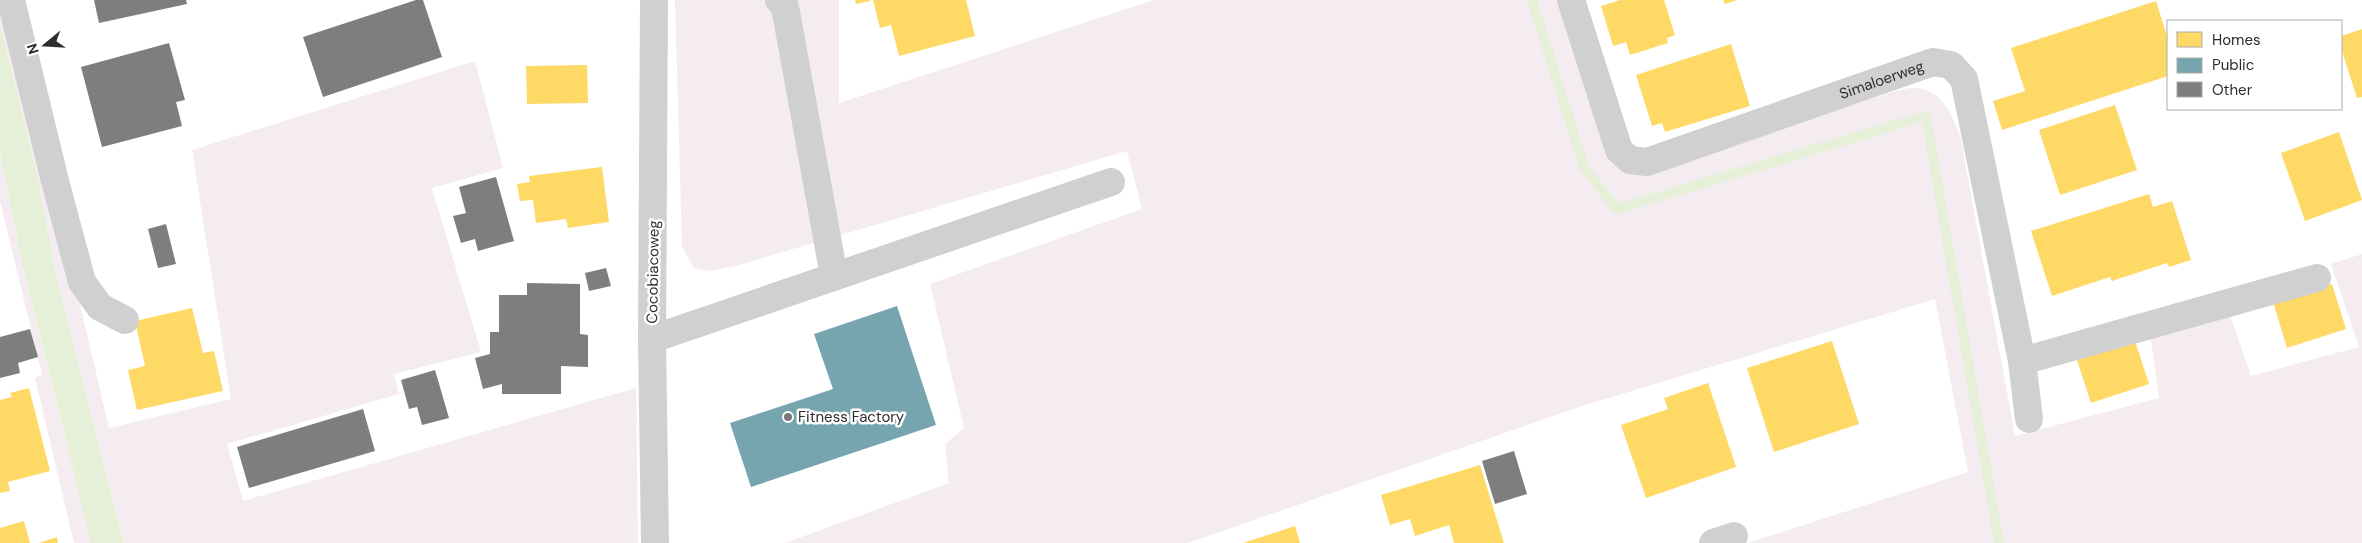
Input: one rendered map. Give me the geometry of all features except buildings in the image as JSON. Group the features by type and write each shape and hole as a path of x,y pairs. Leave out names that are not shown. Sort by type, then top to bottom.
{"street":[{"path":"11,0 55,181 82,282 100,306 124,320"},
{"name":"Cocobiacoweg","path":"654,0 652,339 655,543"},
{"path":"779,0 785,6 834,276"},
{"name":"Simaloerweg","path":"1571,0 1619,150 1630,160 1647,162 1934,62 1951,65 1964,79 2022,362 2029,419"},
{"path":"652,339 1111,182"},
{"path":"2022,362 2316,278"}],"shaded area":[{"path":"0,0 73,274 109,428 231,399 192,150 475,61 503,168 432,188 481,352 394,374 399,394 227,444 243,501 636,388 638,543 124,543 57,279 37,174 0,24"},
{"path":"675,0 839,0 839,103 1154,0 1561,0 1612,161 1625,173 1641,173 1889,93 1911,88 1926,90 1934,94 1946,106 1955,122 1961,139 2015,436 2159,398 2150,333 2229,312 2251,376 2359,347 2331,264 2362,254 2362,543 1748,543 1968,472 1935,299 1579,407 1188,543 785,543 949,483 945,444 964,428 930,284 1142,209 1127,151 735,266 711,271 694,268 682,247"},
{"path":"0,24 37,174 57,279 124,543 91,543 22,263 0,153"},
{"path":"0,153 22,263 91,543 74,543 35,378 42,375 0,201"}],"waterway":[{"path":"1532,0 1584,167 1617,209 1926,116 1999,543"}],"place":[{"name":"Fitness Factory","path":"788,417"}]}
